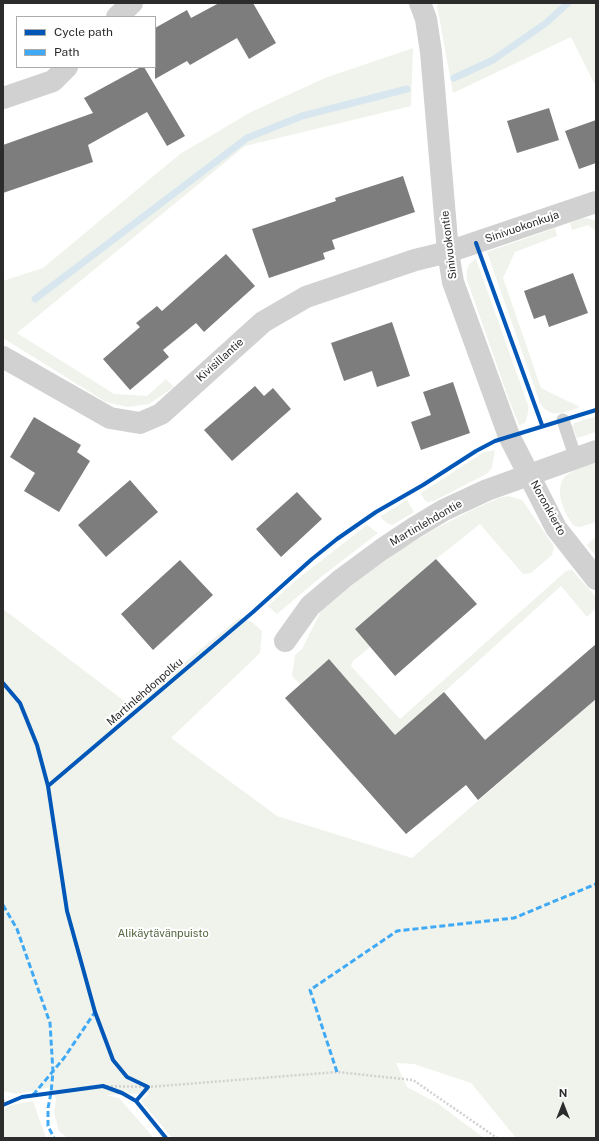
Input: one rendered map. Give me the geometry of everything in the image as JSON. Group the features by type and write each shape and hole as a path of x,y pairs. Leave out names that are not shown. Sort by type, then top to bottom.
{"street":[{"path":"118,16 132,3"},
{"name":"Sinivuokontie","path":"420,3 426,19 431,52 448,252 453,282 509,436 530,474"},
{"path":"3,98 53,81 66,68"},
{"name":"Sinivuokonkuja","path":"448,252 596,202"},
{"name":"Kivisillantie","path":"3,357 110,418 140,423 161,414 263,322 283,310 314,295 415,260 448,252"},
{"name":"Martinlehdontie","path":"285,641 310,606 343,578 381,550 444,510 487,490 586,455"},
{"name":"Noronkierto","path":"530,474 556,528 596,579"}],"lane":[{"path":"563,420 586,455"}],"path":[{"path":"95,1087 148,1087 337,1072 413,1080 497,1138"},
{"path":"102,1086 105,1080"},
{"path":"134,1080 148,1087"},
{"path":"102,1086 122,1093"},
{"path":"144,1091 148,1087"},
{"path":"4,1103 11,1101"}],"green space":[{"path":"440,3 596,3 596,87 571,37 453,93 437,5"},
{"path":"413,48 411,106 245,146 17,333 114,394 147,396 166,379 174,387 149,404 127,407 106,402 3,338 3,281 43,268 180,154 251,112 325,78"},
{"path":"587,218 596,221 596,231 588,225 572,230 570,223 579,219"},
{"path":"555,228 557,236 515,252 503,278 541,388 580,407 558,413 549,412 540,403 487,252"},
{"path":"476,259 528,405 528,413 525,423 519,425 467,280 468,268"},
{"path":"596,416 596,432 577,438 572,426 575,423"},
{"path":"495,450 492,467 488,473 434,501 427,502 424,499 421,493 484,452"},
{"path":"596,463 596,522 580,527 574,526 563,507 560,486 567,475 573,471"},
{"path":"508,496 522,500 554,547 552,555 531,573 523,574 480,524 436,559 355,629 370,647 353,661 351,666 400,719 566,571 572,570 596,597 596,608 587,617 561,586 411,721 443,790 329,660 300,684 292,676 295,655 302,649 321,611 357,581 405,547 435,529 472,510 499,498"},
{"path":"407,500 414,512 392,525 382,519 381,516"},
{"path":"367,525 378,533 321,577 277,614 268,606 295,581"},
{"path":"596,536 596,556 587,545"},
{"name":"Alikäytävänpuisto","path":"3,609 131,706 239,618 252,622 262,631 260,653 171,738 277,816 412,858 596,699 596,1138 516,1138 471,1083 414,1064 396,1063 407,1087 437,1103 484,1138 172,1138 141,1101 149,1093 106,1095 119,1098 154,1138 67,1138 59,1131 54,1113 56,1099 52,1087 16,1094 3,1091"},
{"path":"33,1101 46,1138 3,1138 3,1110 11,1105"}],"building":[{"path":"219,3 253,3 276,43 249,59 237,38 190,65 187,61 155,79 156,27 187,10 191,18"},
{"path":"139,68 145,68 185,136 167,146 147,112 88,145 93,162 3,193 3,145 93,113 84,98"},
{"path":"549,108 559,140 517,153 507,121"},
{"path":"596,120 596,163 579,169 565,131"},
{"path":"403,176 415,212 332,240 335,249 323,253 325,259 269,278 252,229 336,201 335,198"},
{"path":"226,254 255,286 204,332 196,323 163,350 169,357 130,390 103,359 140,327 136,323 157,306 162,311"},
{"path":"573,273 588,313 549,327 545,315 534,319 524,291"},
{"path":"392,322 410,376 377,387 372,371 344,381 331,343"},
{"path":"453,382 470,433 421,450 411,422 431,415 423,392"},
{"path":"255,386 264,396 273,388 291,409 232,461 204,430"},
{"path":"34,417 81,445 77,452 90,461 59,512 24,491 35,473 10,457"},
{"path":"130,480 158,512 106,557 78,525"},
{"path":"297,492 322,519 281,557 256,529"},
{"path":"436,559 477,604 395,676 355,629"},
{"path":"180,560 213,595 153,650 121,614"},
{"path":"596,644 596,699 478,800 466,785 406,834 285,698 329,659 395,735 444,692 485,740"}],"waterway":[{"path":"454,78 493,60 546,23 568,3"},
{"path":"35,299 247,138 302,116 407,89"}],"marked path":[{"path":"337,1072 310,990 397,931 514,918 596,884"},
{"path":"3,905 17,929 50,1023 53,1072 48,1108 48,1126 54,1138"},
{"path":"33,1095 64,1058 95,1012"}],"cycle path":[{"path":"476,243 542,425"},
{"name":"Martinlehdonpolku","path":"48,786 253,612 312,559 337,539 376,512 495,441 596,410"},
{"path":"3,683 20,703 37,745 48,786 67,911 95,1012 113,1060 127,1077 148,1087 136,1101 166,1138"},
{"path":"3,1105 22,1097 103,1086 122,1093 136,1101"}]}
